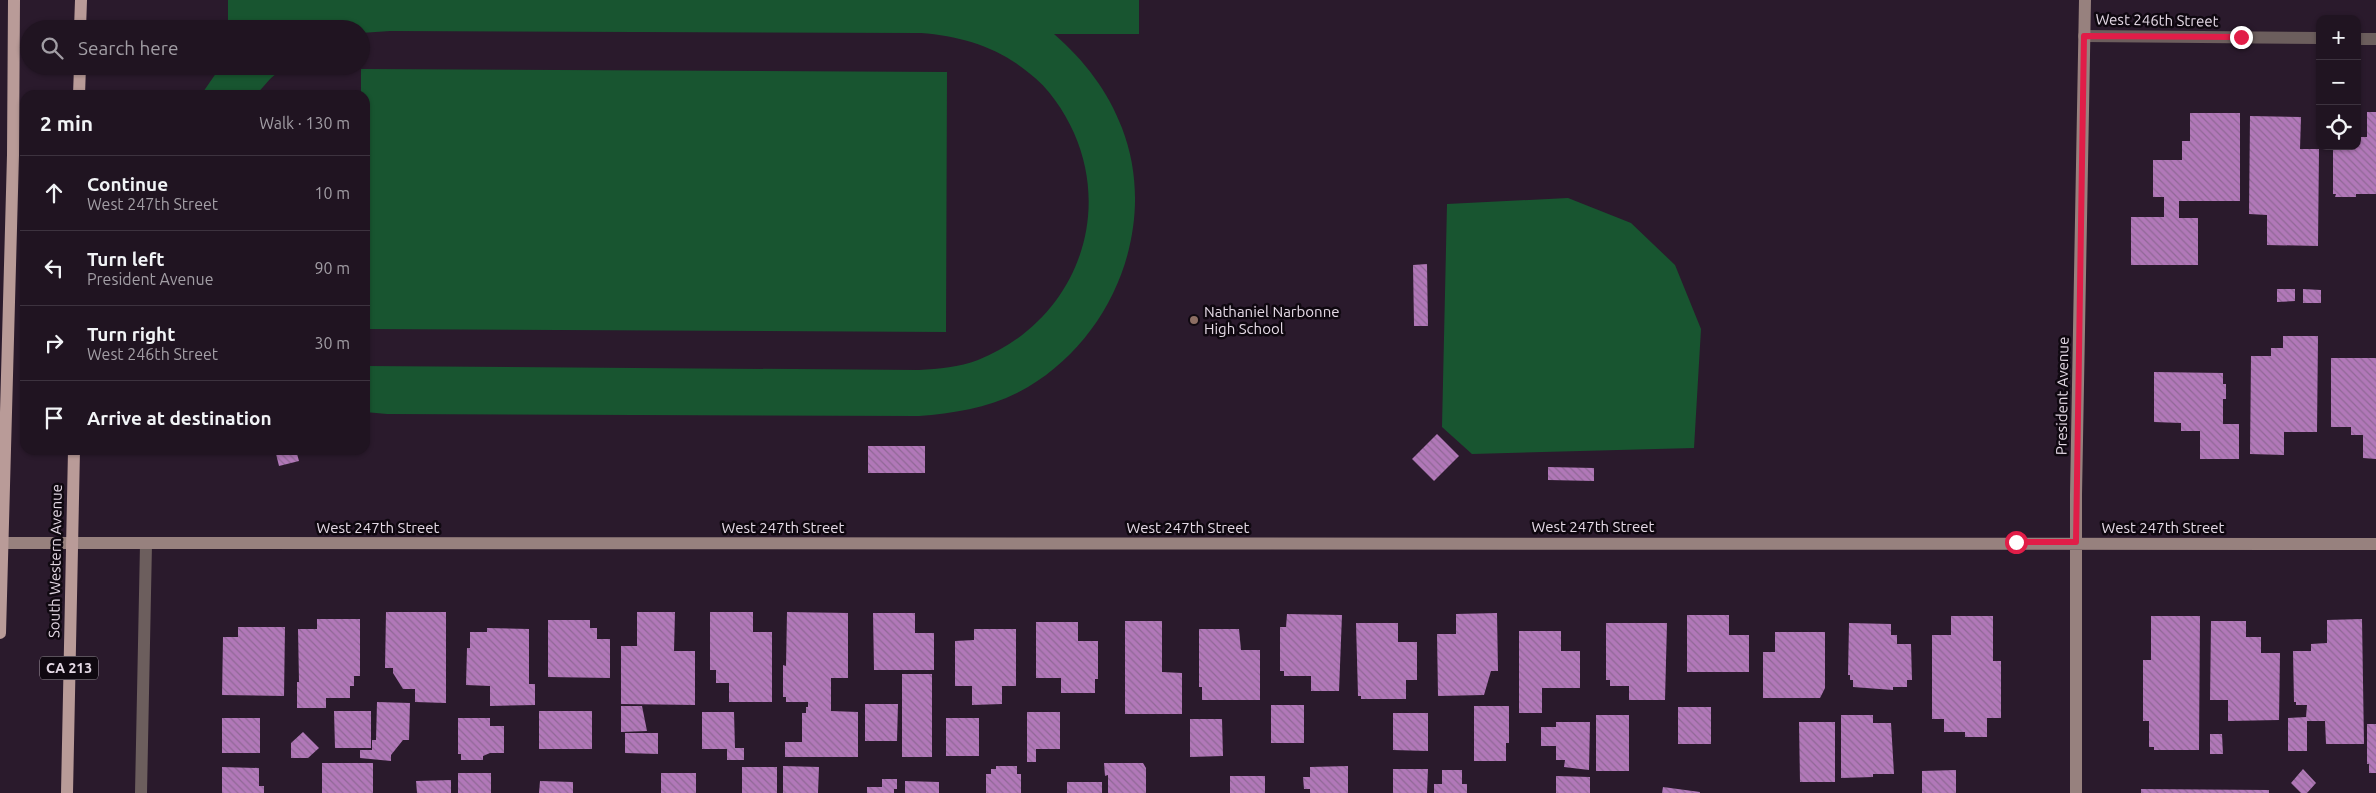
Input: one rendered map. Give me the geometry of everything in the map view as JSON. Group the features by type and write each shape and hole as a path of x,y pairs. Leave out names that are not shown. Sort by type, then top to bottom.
{"main road":[{"path":"0,633 13,155 14,0"},
{"path":"80,20 81,0"},
{"path":"79,90 80,75"},
{"name":"South Western Avenue","path":"67,793 74,455"}],"street":[{"name":"President Avenue","path":"2076,793 2076,542 2085,0"},
{"name":"West 246th Street","path":"2084,36 2316,38"},
{"path":"2361,39 2376,39"},
{"name":"West 247th Street","path":"1,543 2076,542 2376,544"},
{"path":"141,793 146,544"}],"green space":[{"path":"228,0 1139,0 1139,34 1054,34 1075,54 1094,77 1110,101 1122,128 1132,165 1135,202 1131,239 1121,274 1105,308 1084,339 1058,365 1028,387 1002,400 975,408 919,416 370,412 370,366 919,370 949,367 978,360 1010,344 1037,322 1059,296 1075,267 1085,235 1089,202 1085,167 1074,133 1061,108 1049,93 1036,79 1017,64 1005,56 978,44 936,35 921,33 370,32 370,20 228,20"},
{"path":"370,69 947,72 946,332 370,329 370,90 361,90 361,75 370,75"},
{"path":"215,75 275,75 260,90 204,90"},
{"path":"1568,198 1631,223 1675,265 1701,329 1694,448 1472,454 1442,427 1447,204"}],"building":[{"path":"2367,112 2376,112 2376,194 2356,194 2356,197 2335,197 2336,194 2333,194 2333,150 2361,150 2361,137 2367,137"},
{"path":"2190,113 2240,113 2240,201 2179,201 2179,218 2198,218 2198,265 2131,265 2131,217 2164,217 2164,197 2153,197 2153,160 2182,160 2182,141 2190,141"},
{"path":"2250,116 2301,117 2300,149 2319,150 2318,246 2267,245 2267,215 2249,214"},
{"path":"1427,264 1428,326 1414,326 1413,265"},
{"path":"2277,289 2295,289 2295,301 2277,302"},
{"path":"2303,289 2321,290 2321,303 2303,303"},
{"path":"2283,336 2318,336 2317,432 2284,432 2284,455 2250,454 2251,356 2271,356 2271,348 2283,348"},
{"path":"2331,358 2376,358 2376,459 2363,458 2363,435 2351,435 2351,427 2331,427"},
{"path":"2154,372 2223,373 2223,384 2226,384 2226,399 2223,399 2223,424 2239,424 2239,459 2200,459 2200,431 2181,431 2181,423 2154,422"},
{"path":"1437,434 1459,456 1434,481 1412,459"},
{"path":"868,446 925,446 925,473 868,473"},
{"path":"276,455 297,455 299,461 279,466"},
{"path":"1548,467 1594,468 1594,481 1548,480"},
{"path":"386,612 446,612 446,703 415,702 415,689 403,689 393,673 393,668 385,668"},
{"path":"637,612 675,612 674,651 695,651 695,705 621,704 621,646 637,646"},
{"path":"710,612 753,612 753,632 772,632 772,702 729,702 729,683 716,683 716,670 710,670"},
{"path":"787,612 848,613 848,678 831,678 831,711 858,712 858,757 785,757 785,742 802,742 802,713 806,713 806,707 808,707 808,702 786,702 786,697 783,697 783,665 786,666"},
{"path":"873,613 915,613 915,633 934,633 934,670 874,670"},
{"path":"1497,613 1498,671 1491,671 1484,695 1438,696 1437,634 1456,634 1456,614"},
{"path":"1287,614 1342,615 1339,691 1311,691 1311,676 1284,676 1284,671 1280,671 1280,627 1286,627"},
{"path":"1687,615 1729,615 1729,635 1749,635 1749,672 1687,672"},
{"path":"1951,616 1993,616 1993,661 2001,661 2001,718 1987,718 1987,737 1965,737 1965,732 1944,732 1944,719 1932,719 1932,635 1951,635"},
{"path":"2151,616 2200,616 2199,750 2154,750 2154,747 2149,747 2149,721 2143,721 2143,660 2151,660"},
{"path":"317,619 360,619 360,676 354,676 354,686 350,686 350,698 326,698 326,708 297,708 297,682 299,682 298,629 317,629"},
{"path":"2362,619 2364,744 2326,744 2325,721 2307,721 2307,751 2288,751 2288,718 2306,717 2307,705 2296,705 2296,702 2294,702 2293,651 2311,651 2311,644 2327,643 2327,620"},
{"path":"548,620 590,620 590,628 597,628 597,639 610,639 610,678 548,677"},
{"path":"1125,621 1162,621 1162,672 1182,673 1182,714 1125,714"},
{"path":"2211,621 2246,621 2246,637 2261,637 2261,653 2280,653 2279,720 2228,721 2228,700 2210,700"},
{"path":"1036,622 1078,622 1078,641 1098,641 1098,679 1095,679 1095,693 1061,693 1061,678 1036,678"},
{"path":"1356,623 1398,623 1398,642 1417,642 1417,680 1406,680 1406,699 1361,699 1361,696 1358,696"},
{"path":"1606,623 1667,623 1665,700 1629,700 1629,686 1610,686 1610,680 1606,680"},
{"path":"1849,623 1891,624 1891,635 1897,635 1897,644 1911,644 1912,680 1907,680 1907,687 1893,687 1893,690 1853,687 1853,680 1850,680 1850,675 1848,675"},
{"path":"238,627 285,627 284,696 222,695 223,637 238,637"},
{"path":"487,628 529,629 529,684 535,684 535,705 490,706 490,686 466,685 467,648 470,648 470,632 487,632"},
{"path":"974,629 1016,629 1016,686 1002,686 1002,704 972,705 972,686 955,686 955,641 974,640"},
{"path":"1199,629 1239,629 1241,650 1260,650 1260,700 1202,700 1202,687 1199,687"},
{"path":"1519,631 1561,631 1561,651 1580,651 1580,688 1542,688 1542,713 1519,713"},
{"path":"1775,632 1825,632 1825,688 1820,698 1763,698 1763,652 1775,652"},
{"path":"902,674 932,674 932,757 902,757"},
{"path":"377,702 410,703 409,740 403,740 391,755 391,761 360,758 360,750 372,750 372,740 376,740"},
{"path":"865,704 898,704 897,741 865,741"},
{"path":"1271,705 1304,705 1304,743 1271,743"},
{"path":"621,706 642,706 647,731 621,732"},
{"path":"1474,706 1509,706 1509,743 1506,743 1506,761 1474,761"},
{"path":"1678,707 1711,707 1711,744 1678,744"},
{"path":"334,711 371,711 371,748 335,748"},
{"path":"539,711 592,711 592,749 539,749"},
{"path":"702,712 734,712 735,748 744,748 744,760 727,760 727,749 702,749"},
{"path":"1027,712 1060,712 1060,749 1036,749 1036,762 1027,762"},
{"path":"1393,713 1428,713 1428,751 1393,750"},
{"path":"1596,715 1629,715 1629,771 1596,771"},
{"path":"1841,715 1873,715 1873,723 1891,723 1894,774 1873,774 1873,777 1841,778"},
{"path":"222,718 260,718 260,753 222,753"},
{"path":"458,718 490,718 490,726 504,726 504,753 490,753 483,756 483,760 461,760 461,754 458,754"},
{"path":"946,718 979,718 979,756 946,756"},
{"path":"1190,719 1222,719 1223,756 1190,757"},
{"path":"1556,722 1590,722 1589,770 1564,767 1565,760 1556,760 1556,746 1541,746 1541,727 1556,727"},
{"path":"1799,722 1835,722 1835,782 1800,782"},
{"path":"2367,724 2376,724 2376,773 2369,773 2369,764 2367,764"},
{"path":"303,732 319,748 308,758 291,758 291,743"},
{"path":"625,733 658,733 658,754 625,753"},
{"path":"2210,734 2222,734 2223,754 2210,754"},
{"path":"322,763 373,763 373,793 322,793"},
{"path":"1104,763 1143,763 1146,768 1146,793 1108,793 1108,775 1105,776"},
{"path":"783,766 819,767 818,793 783,793"},
{"path":"996,766 1017,766 1017,774 1021,774 1021,793 986,793 986,774 991,774 991,769 996,769"},
{"path":"1348,766 1348,793 1310,793 1310,789 1304,789 1303,777 1310,777 1310,767"},
{"path":"222,767 259,768 259,786 264,786 264,793 222,793"},
{"path":"742,767 777,767 777,793 742,793"},
{"path":"1393,769 1428,769 1427,793 1393,793"},
{"path":"2303,769 2316,783 2307,793 2301,793 2291,783"},
{"path":"1442,770 1462,770 1462,784 1467,784 1467,793 1434,793 1434,784 1442,784"},
{"path":"1956,770 1956,793 1922,793 1922,771"},
{"path":"458,773 491,773 491,793 458,793"},
{"path":"661,773 696,773 696,793 661,793"},
{"path":"1230,776 1265,776 1265,793 1230,793"},
{"path":"1556,776 1590,777 1590,793 1556,793"},
{"path":"882,779 897,779 897,789 894,789 894,793 867,793 867,787 882,787"},
{"path":"451,780 451,793 417,793 416,781"},
{"path":"540,781 573,782 573,793 539,793"},
{"path":"905,781 939,782 939,793 905,793"},
{"path":"1067,782 1102,782 1102,793 1067,793"},
{"path":"1663,787 1700,792 1700,793 1662,793"},
{"path":"2141,789 2269,790 2269,793 2141,793"}],"place":[{"name":"Nathaniel Narbonne High School","path":"1194,320"}],"route":[{"path":"2016,542 2076,542 2084,36 2241,37"}]}
